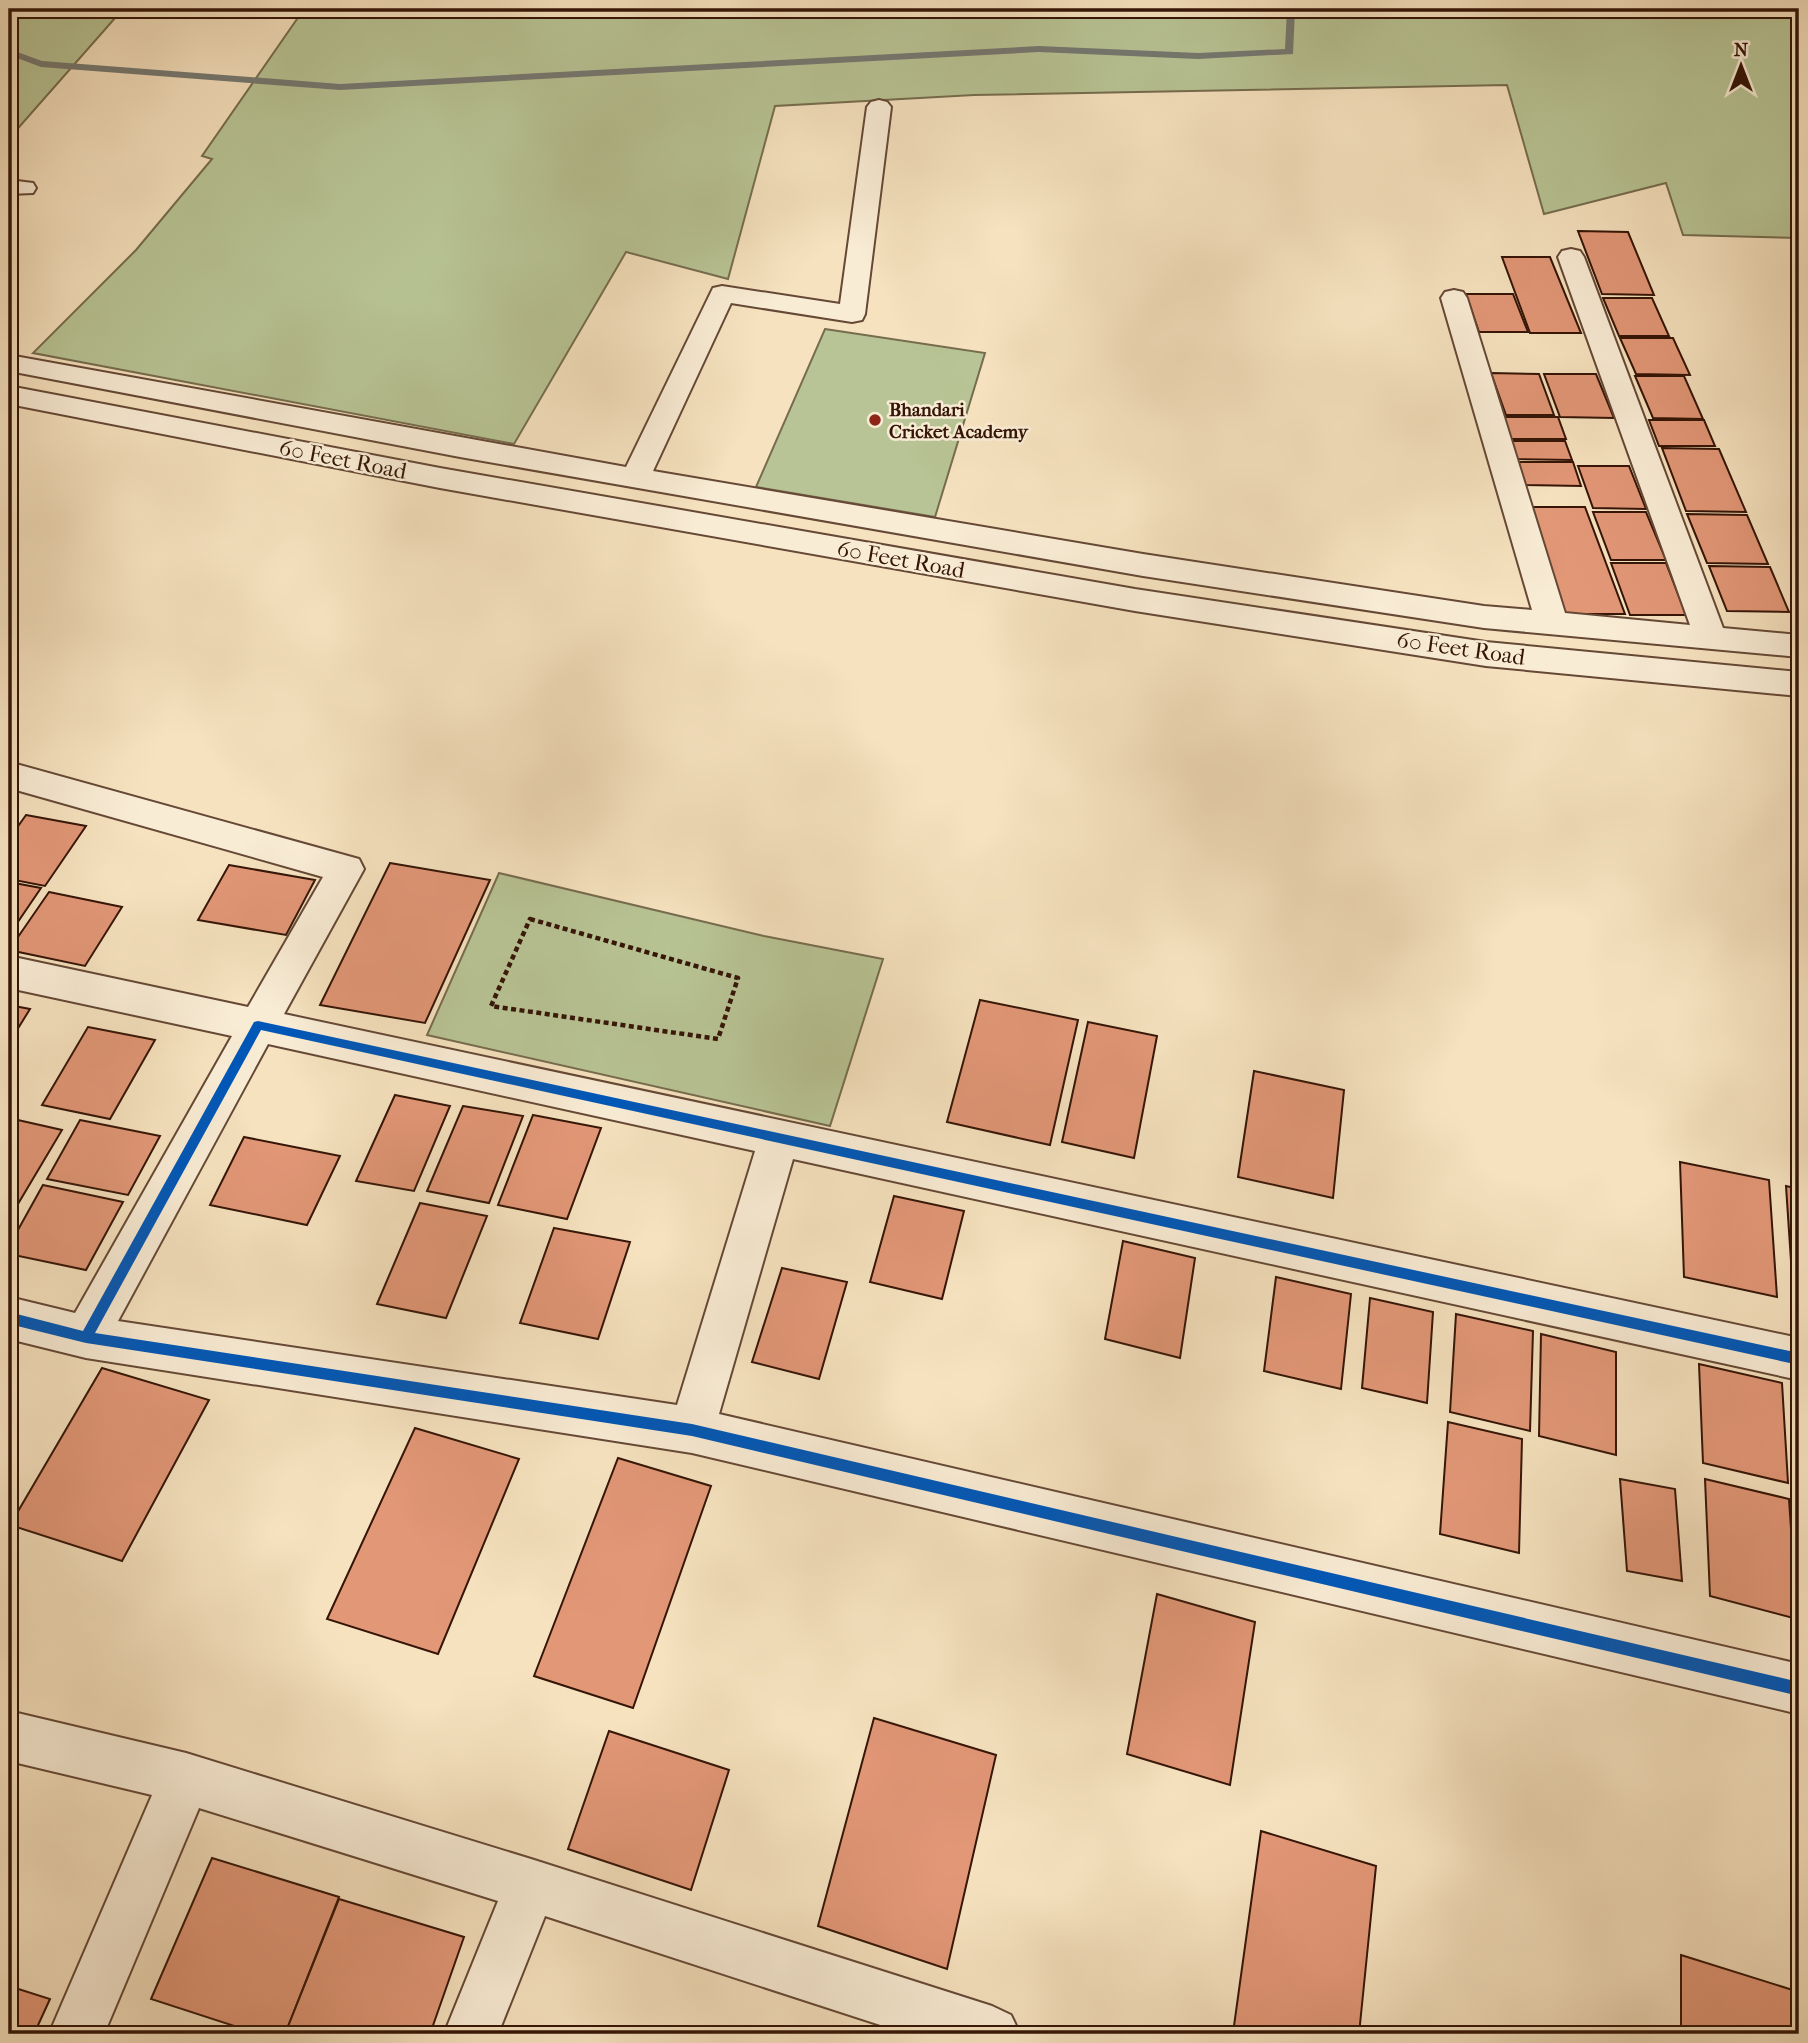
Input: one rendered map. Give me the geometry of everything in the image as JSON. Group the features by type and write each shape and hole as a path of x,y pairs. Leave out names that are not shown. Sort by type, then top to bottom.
{"street":[{"path":"635,478 722,294 852,314 879,107"},
{"path":"1571,257 1711,638"},
{"path":"1454,298 1552,623"},
{"name":"60 Feet Road","path":"9,363 635,478 1143,565 1484,617 1799,646"},
{"name":"60 Feet Road","path":"9,395 440,478 1135,600 1486,654 1799,684"},
{"path":"9,775 346,869 86,1337"},
{"path":"9,972 1799,1359"},
{"path":"692,1430 779,1138"},
{"path":"9,1318 86,1337 692,1430 1799,1689"},
{"path":"9,1736 186,1777 992,2034"},
{"path":"76,2034 186,1777"},
{"path":"471,2034 531,1885"}],"path":[{"path":"530,919 738,978 718,1039 491,1006 530,919"}],"green space":[{"path":"9,9 123,9 13,134 9,134"},
{"path":"304,9 1799,9 1799,238 1683,235 1666,183 1544,214 1507,85 974,95 775,106 728,279 626,252 514,444 33,353 136,250 212,159 202,156"},
{"name":"Bhandari Cricket Academy","path":"825,329 985,353 935,517 756,487"},
{"path":"499,873 764,936 883,959 830,1126 427,1035"}],"building":[{"path":"1578,231 1628,232 1654,295 1602,294"},
{"path":"1502,257 1550,257 1581,333 1530,333"},
{"path":"1466,294 1513,294 1528,332 1479,332"},
{"path":"1603,298 1652,298 1669,336 1619,336"},
{"path":"1620,338 1673,338 1690,375 1636,374"},
{"path":"1491,373 1539,374 1554,415 1506,415"},
{"path":"1544,374 1596,374 1614,418 1560,417"},
{"path":"1635,376 1684,376 1703,419 1653,418"},
{"path":"1502,417 1558,417 1566,439 1509,439"},
{"path":"1649,420 1704,420 1715,446 1659,446"},
{"path":"1509,441 1565,441 1572,460 1516,459"},
{"path":"1662,448 1719,449 1746,512 1686,511"},
{"path":"1517,462 1573,462 1581,486 1525,485"},
{"path":"1578,466 1629,466 1646,509 1593,508"},
{"path":"1529,507 1585,507 1625,614 1565,614"},
{"path":"1593,512 1646,512 1666,560 1611,560"},
{"path":"1687,514 1747,515 1768,564 1707,563"},
{"path":"1611,563 1666,563 1686,615 1630,615"},
{"path":"1709,566 1770,567 1789,612 1727,611"},
{"path":"26,815 86,826 45,886 9,879 9,839"},
{"path":"390,863 490,880 425,1023 320,1005"},
{"path":"229,865 315,880 286,935 198,920"},
{"path":"9,882 41,888 9,935"},
{"path":"49,892 122,907 85,966 9,950"},
{"path":"980,1000 1078,1020 1050,1145 947,1122"},
{"path":"9,1005 30,1009 9,1043"},
{"path":"1088,1022 1157,1036 1134,1158 1062,1142"},
{"path":"88,1027 155,1040 110,1119 42,1105"},
{"path":"1254,1071 1344,1090 1333,1198 1238,1177"},
{"path":"395,1095 450,1106 414,1191 356,1181"},
{"path":"463,1106 523,1116 489,1203 427,1191"},
{"path":"533,1115 601,1128 567,1219 498,1205"},
{"path":"9,1118 62,1130 9,1219"},
{"path":"80,1120 160,1136 128,1195 47,1179"},
{"path":"244,1137 340,1156 307,1225 210,1205"},
{"path":"1680,1162 1769,1180 1777,1297 1684,1277"},
{"path":"43,1185 123,1202 86,1270 9,1254 9,1246"},
{"path":"1786,1186 1799,1189 1799,1307 1794,1306"},
{"path":"894,1196 964,1211 942,1299 870,1282"},
{"path":"420,1203 487,1216 446,1318 377,1304"},
{"path":"554,1228 630,1242 598,1339 520,1323"},
{"path":"1123,1241 1195,1258 1180,1358 1105,1339"},
{"path":"782,1268 847,1282 819,1379 752,1362"},
{"path":"1276,1277 1351,1294 1341,1389 1264,1371"},
{"path":"1370,1298 1433,1312 1427,1403 1362,1388"},
{"path":"1456,1314 1533,1331 1530,1431 1450,1412"},
{"path":"1541,1334 1616,1352 1616,1455 1539,1436"},
{"path":"1699,1364 1782,1383 1788,1483 1703,1463"},
{"path":"102,1368 209,1400 122,1561 10,1525"},
{"path":"1448,1422 1522,1439 1519,1553 1440,1534"},
{"path":"415,1428 519,1459 438,1654 327,1619"},
{"path":"618,1458 711,1486 633,1708 534,1676"},
{"path":"1620,1479 1675,1489 1682,1581 1627,1571"},
{"path":"1705,1479 1789,1499 1797,1619 1710,1596"},
{"path":"1157,1594 1255,1622 1230,1785 1127,1754"},
{"path":"874,1718 996,1755 947,1969 818,1926"},
{"path":"609,1731 729,1770 691,1890 568,1849"},
{"path":"1261,1831 1376,1866 1359,2034 1233,2033"},
{"path":"212,1858 339,1897 285,2034 259,2034 151,1999"},
{"path":"339,1899 464,1937 430,2034 285,2034"},
{"path":"1681,1955 1799,1992 1799,2034 1681,2034"},
{"path":"9,1986 50,1999 34,2034 9,2034"}],"waterway":[{"path":"9,52 41,64 340,87 1039,49 1198,56 1290,52 1291,9"}],"cycle path":[{"path":"86,1337 258,1025 1799,1359"},
{"path":"9,1318 86,1337 692,1430 1799,1689"}],"place":[{"name":"Bhandari Cricket Academy","path":"875,420"}]}
